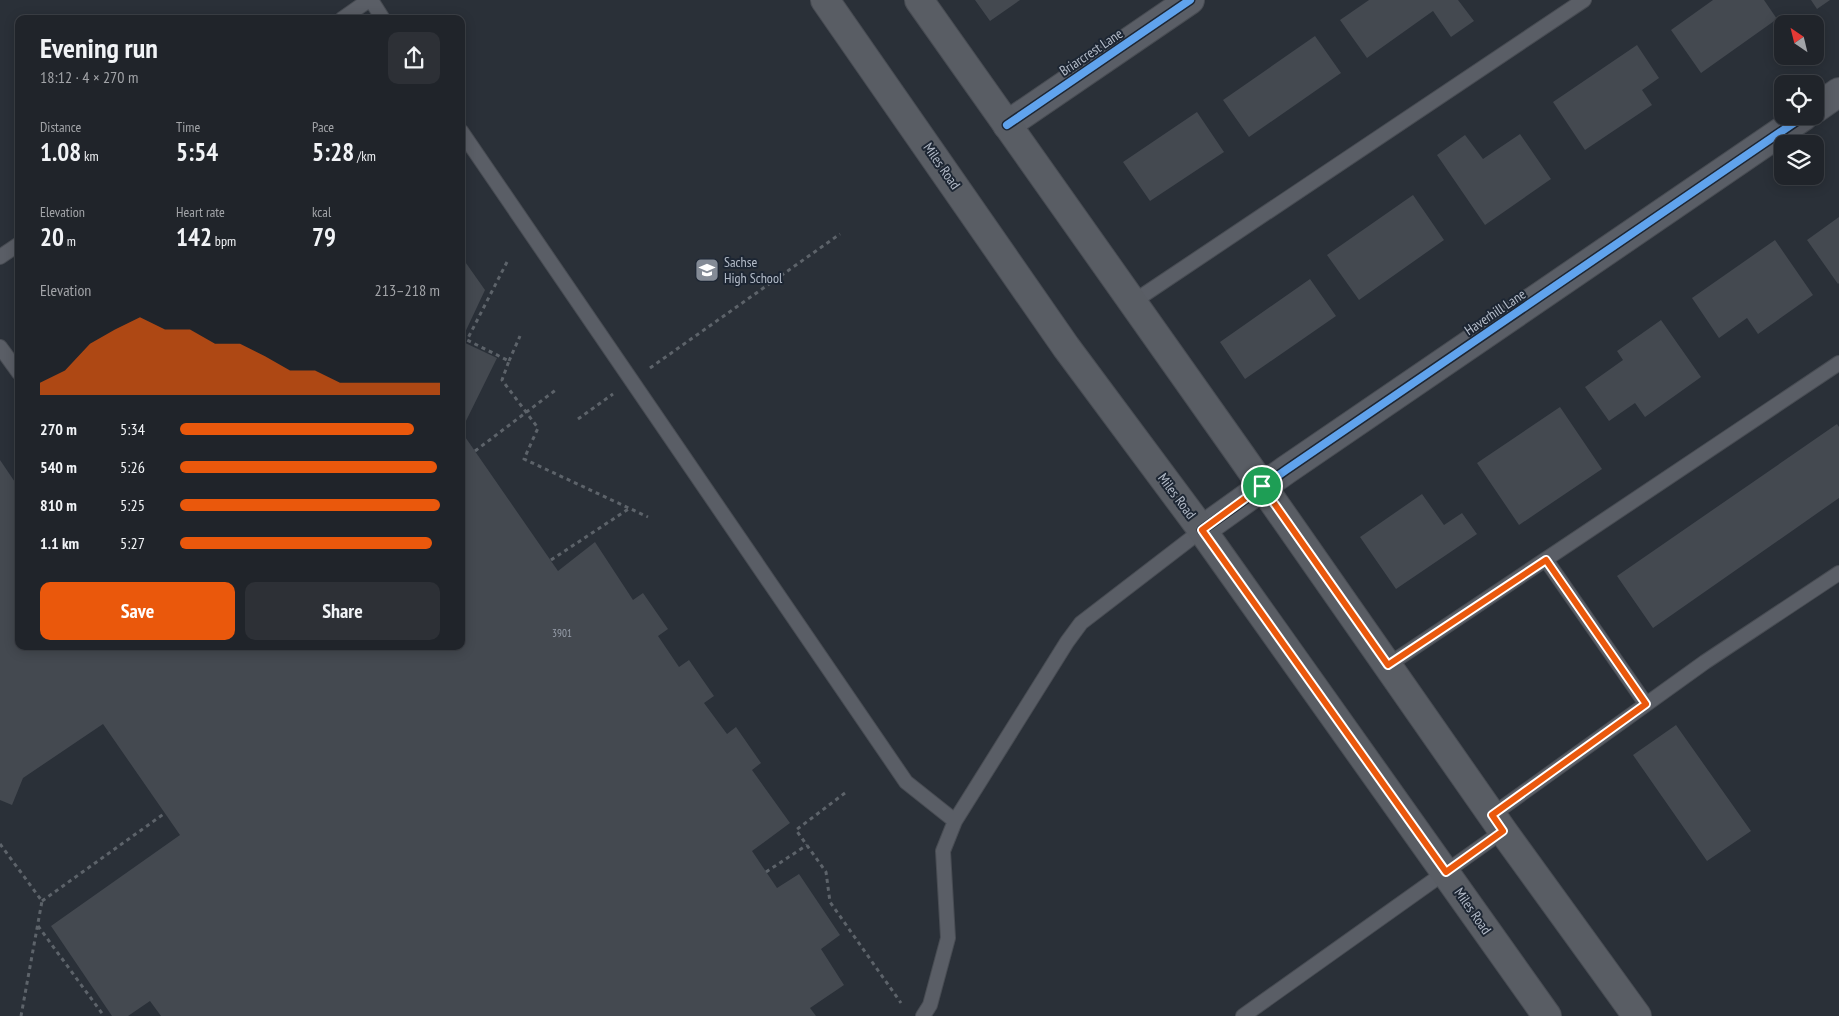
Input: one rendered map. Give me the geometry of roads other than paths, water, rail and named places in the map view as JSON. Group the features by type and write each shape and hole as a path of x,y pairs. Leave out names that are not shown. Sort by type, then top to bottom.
{"main road":[{"name":"Miles Road","path":"825,0 1066,348 1202,530 1446,872 1546,1016"},
{"path":"919,0 1498,823 1637,1016"}],"street":[{"name":"Briarcrest Lane","path":"1006,125 1190,0"},
{"path":"1824,103 1839,92"},
{"name":"Haverhill Lane","path":"1202,530 1262,486 1791,125"}],"lane":[{"path":"348,15 370,0 381,15"},
{"path":"1133,302 1584,0"},
{"path":"465,137 906,782 955,821"},
{"path":"0,257 15,247"},
{"path":"0,347 15,368"},
{"path":"1388,665 1839,362"},
{"path":"924,1016 930,1005 948,938 943,852 955,821 1066,642 1081,623 1202,530"},
{"path":"1546,560 1646,704"},
{"path":"1243,1016 1446,872 1498,823 1646,704 1705,662 1839,573"}],"place":[{"name":"Sachse High School","path":"707,270"}]}
